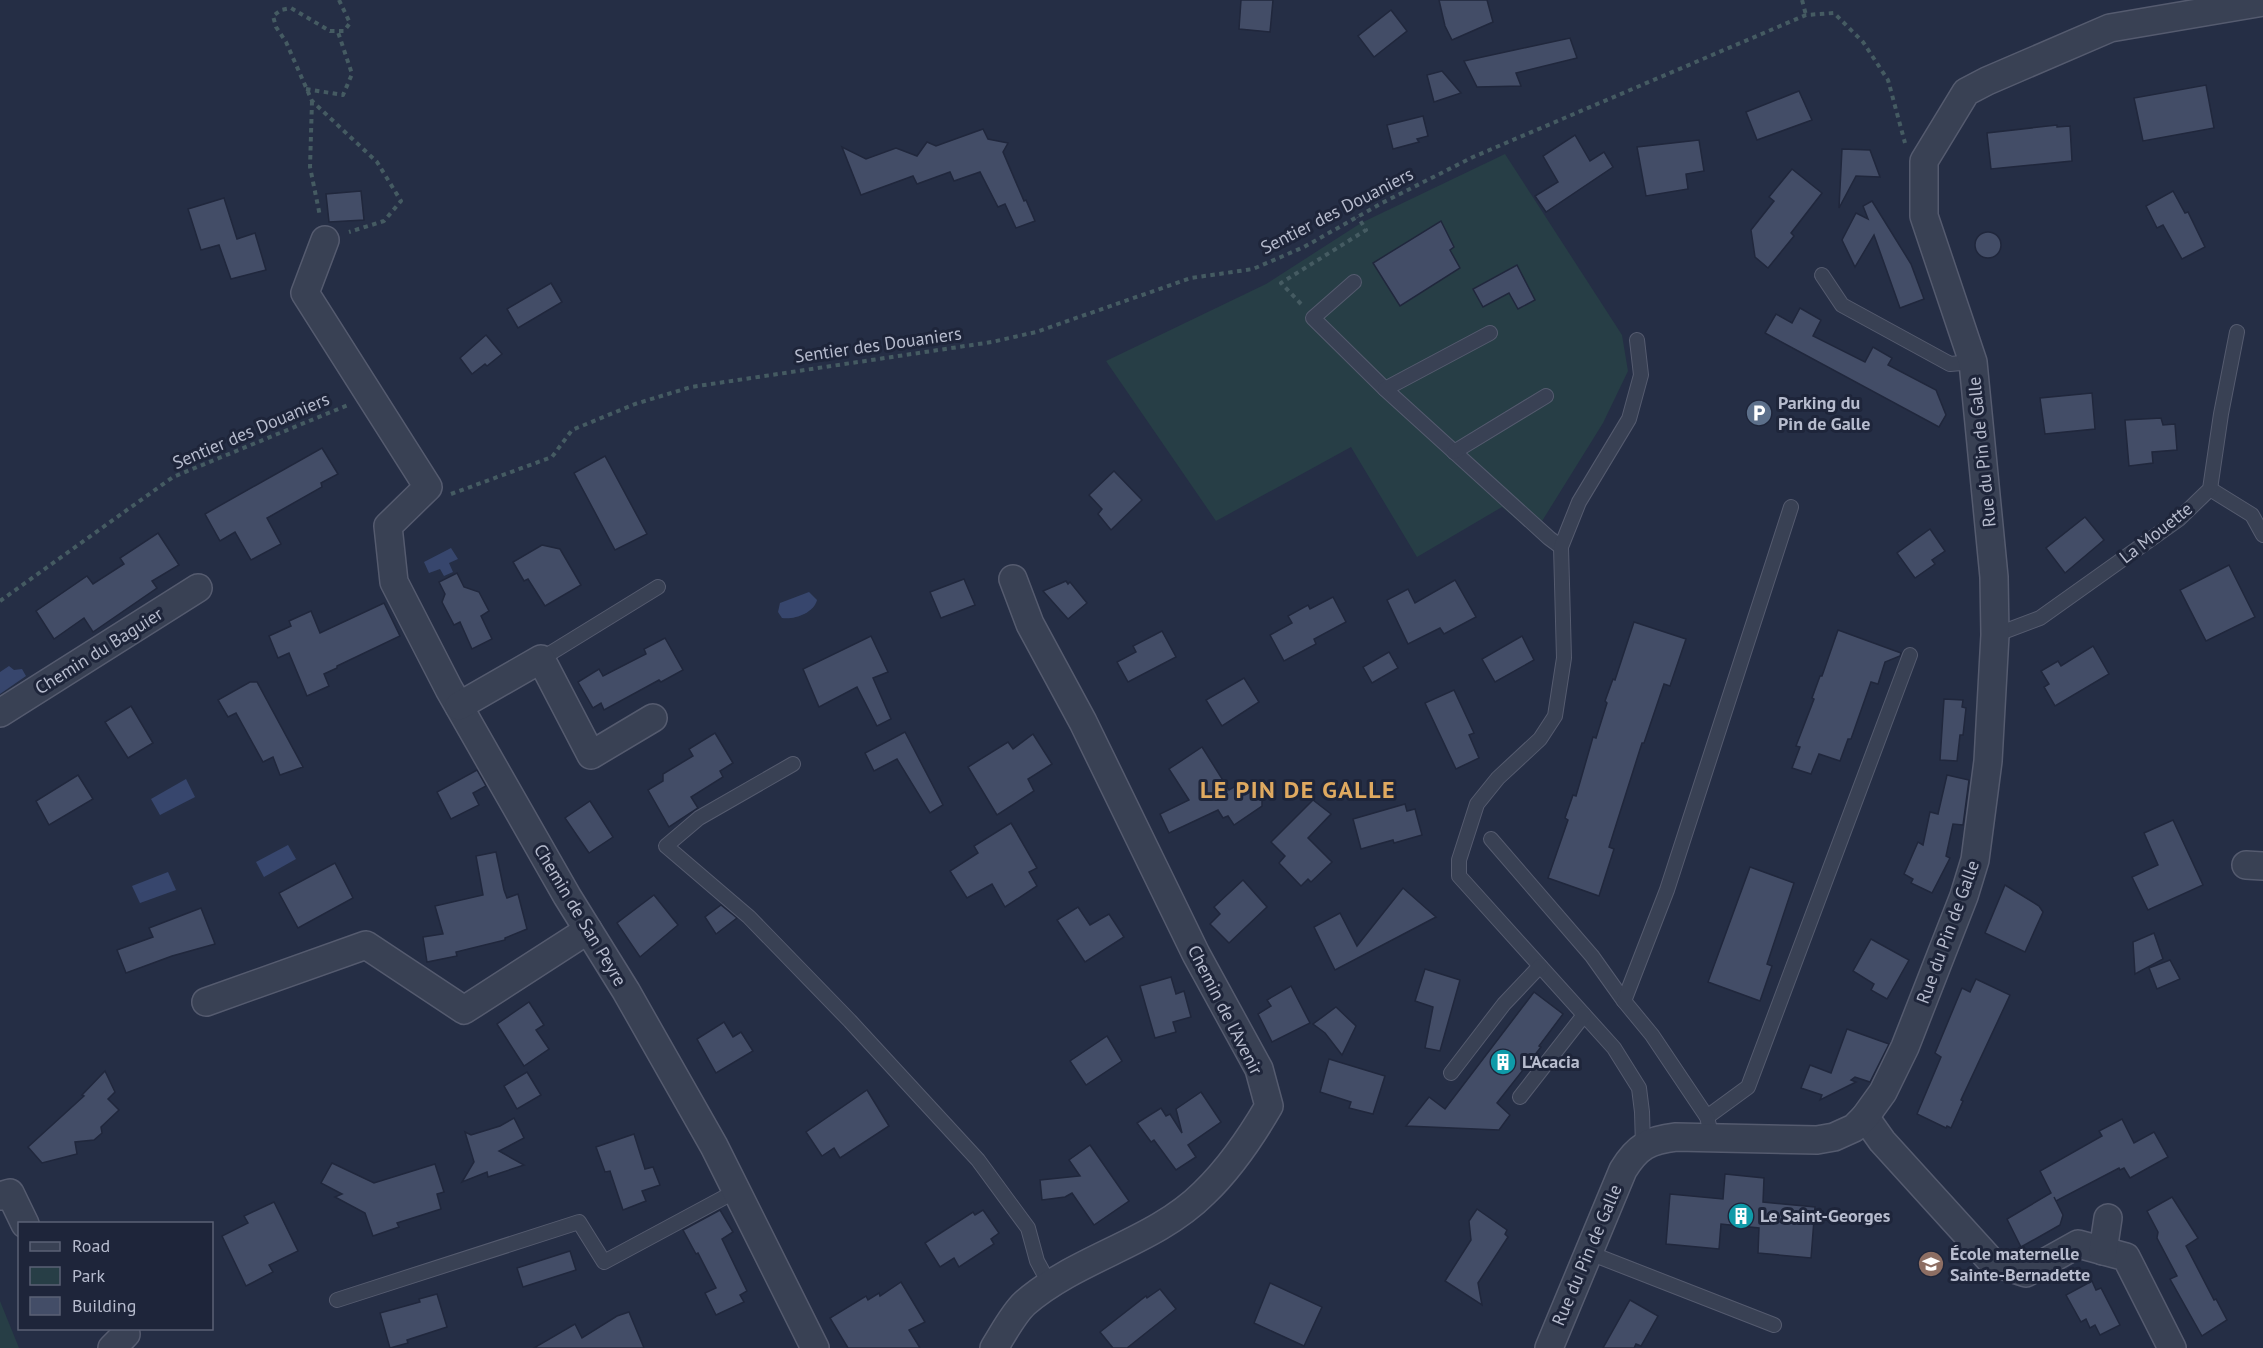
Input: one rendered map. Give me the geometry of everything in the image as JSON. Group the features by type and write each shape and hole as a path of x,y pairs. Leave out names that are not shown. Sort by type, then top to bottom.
{"street":[{"name":"Rue du Pin de Galle","path":"1549,1348 1623,1170 1631,1157 1643,1146 1658,1139 1676,1137 1709,1127 1817,1140 1844,1133 1854,1128 1865,1117 1883,1092 1905,1047 1964,896 1975,860 1988,761 1995,635 1994,577 1973,362 1924,216 1924,162 1966,92 1987,81 2110,28 2263,2"},
{"path":"325,240 305,292 428,487"},
{"name":"Chemin de San Peyre","path":"428,487 388,526 394,582 459,706 714,1146 815,1348"},
{"name":"Chemin de l'Avenir","path":"994,1348 1023,1305 1050,1285 1166,1222 1203,1194 1248,1142 1269,1106 1259,1069 1196,954 1083,722 1030,624 1013,579"},
{"name":"Chemin du Baguier","path":"0,713 198,588"},
{"path":"459,706 541,659 591,755 652,718"},
{"path":"206,1002 366,945 464,1010 588,930"},
{"path":"1865,1117 1882,1141 1992,1262 2026,1273 2078,1244 2126,1257 2172,1348"},
{"path":"0,1196 10,1193 24,1222"},
{"path":"2103,1251 2109,1218"}],"lane":[{"path":"1822,275 1842,305 1950,364 1973,362"},
{"path":"1354,282 1313,318 1385,389 1561,547"},
{"name":"La Mouette","path":"1995,635 2040,618 2179,519 2210,489 2221,414 2237,332"},
{"path":"1385,389 1490,333"},
{"path":"1637,340 1641,375 1629,419 1579,502 1561,547 1564,658 1555,716 1540,739 1498,778 1476,804 1459,860 1459,876 1614,1048 1639,1088 1643,1146"},
{"path":"1454,452 1546,396"},
{"path":"2210,489 2252,515 2263,535"},
{"path":"1624,1000 1667,890 1791,507"},
{"path":"541,659 658,586"},
{"path":"1491,839 1592,956 1652,1035 1709,1127 1748,1087 1910,655"},
{"path":"794,764 699,818 666,846 749,917 850,1021 978,1160 1028,1228 1037,1261 1050,1285"},
{"path":"1451,1073 1504,1004 1540,966"},
{"path":"1520,1098 1584,1015"},
{"path":"337,1300 579,1222 604,1262 736,1191"},
{"path":"1587,1252 1774,1325"}],"path":[{"path":"312,101 310,167 325,240 384,220 401,201 377,162 312,101 286,42 276,27 273,16 281,10 291,8 330,31 344,31 350,24 339,0"},
{"path":"1802,0 1806,15"},
{"name":"Sentier des Douaniers","path":"428,487 437,502 451,494 552,457 572,430 635,404 691,387 992,342 1036,332 1191,278 1253,269 1304,248 1358,217 1473,158 1806,15 1834,13 1863,42 1888,80 1906,149"},
{"path":"306,89 343,95 352,74 338,32"},
{"path":"1313,318 1281,283 1366,230 1358,217"},
{"name":"Sentier des Douaniers","path":"0,601 173,477 369,396"}],"green space":[{"path":"1505,154 1622,335 1628,371 1603,423 1534,534 1502,507 1417,557 1351,447 1216,521 1106,361 1266,284 1361,223"},
{"path":"0,1301 19,1348 0,1348"}],"water":[{"path":"451,548 458,559 449,563 453,572 444,576 440,569 429,573 424,562"},
{"path":"809,592 817,600 812,609 798,617 782,618 778,612 780,603"},
{"path":"9,666 14,670 22,669 26,676 0,694 0,672"},
{"path":"186,779 195,797 160,815 151,799"},
{"path":"288,845 296,859 264,877 256,862"},
{"path":"168,872 176,890 140,903 132,886"}],"building":[{"path":"1241,0 1273,0 1270,32 1239,29"},
{"path":"1439,0 1487,0 1493,22 1452,40 1445,26"},
{"path":"1391,10 1407,31 1374,57 1358,36"},
{"path":"1570,38 1577,58 1516,73 1521,86 1477,87 1464,61"},
{"path":"1442,71 1461,93 1434,102 1427,75"},
{"path":"2206,85 2214,128 2143,141 2134,98"},
{"path":"1799,91 1812,120 1757,140 1746,112"},
{"path":"1423,116 1428,136 1417,139 1419,142 1393,149 1387,125"},
{"path":"2057,125 2057,127 2070,126 2072,161 1991,169 1987,133"},
{"path":"983,129 988,139 1008,143 1003,152 1035,221 1016,228 1005,204 998,207 980,172 954,181 950,172 917,184 913,176 861,195 842,147 866,159 896,148 917,156 927,142 936,146"},
{"path":"1575,135 1590,161 1604,152 1613,167 1546,212 1535,196 1558,182 1543,156"},
{"path":"1699,140 1704,171 1686,174 1688,189 1646,196 1637,147"},
{"path":"1842,149 1870,150 1880,177 1856,176 1839,208"},
{"path":"1792,169 1822,193 1791,233 1794,236 1768,268 1755,257 1751,230 1774,201 1769,197"},
{"path":"361,191 364,220 329,222 326,194"},
{"path":"2173,191 2185,213 2188,212 2205,247 2182,259 2163,225 2157,228 2146,206"},
{"path":"224,198 237,239 255,233 266,270 231,279 219,245 201,250 188,209"},
{"path":"1872,201 1911,264 1924,299 1900,308 1874,235 1855,267 1842,240 1856,213 1868,219 1863,206"},
{"path":"1441,221 1454,247 1450,250 1460,268 1400,306 1373,263"},
{"path":"1988,232 1997,236 2001,245 1997,254 1988,258 1979,254 1975,245 1979,236"},
{"path":"1517,265 1535,300 1518,309 1509,293 1483,307 1473,289"},
{"path":"551,283 562,302 518,328 507,309"},
{"path":"1800,308 1821,320 1813,336 1865,362 1873,347 1892,358 1888,365 1936,390 1946,415 1939,427 1765,333 1776,314 1792,323"},
{"path":"486,335 502,354 472,374 460,358"},
{"path":"2092,393 2095,429 2045,434 2040,398"},
{"path":"2161,418 2163,425 2175,424 2177,450 2152,452 2153,463 2129,466 2125,420"},
{"path":"322,448 338,474 321,483 322,487 267,518 281,544 251,560 235,532 220,541 205,514"},
{"path":"605,456 647,534 615,550 574,473"},
{"path":"1114,471 1142,500 1111,530 1098,514 1102,509 1089,495"},
{"path":"2085,517 2104,540 2065,573 2046,548"},
{"path":"1930,529 1945,551 1932,560 1935,564 1915,578 1897,553"},
{"path":"158,533 179,565 152,581 157,588 93,632 84,618 54,639 36,611 87,576 93,584 124,564 120,558"},
{"path":"542,545 560,549 581,585 545,606 528,579 524,581 513,562"},
{"path":"2229,565 2255,617 2206,641 2180,590"},
{"path":"457,573 464,587 479,592 489,611 481,616 492,639 472,649 460,622 454,625 442,602 445,594 439,582"},
{"path":"964,579 975,605 941,618 930,592"},
{"path":"1455,580 1476,617 1444,634 1440,628 1408,644 1387,600 1408,589 1415,603"},
{"path":"1066,581 1068,584 1070,582 1087,603 1068,619 1043,591"},
{"path":"1333,597 1346,622 1314,639 1316,644 1284,661 1270,635 1292,623 1288,616 1308,605 1310,609"},
{"path":"384,603 400,636 324,674 329,686 307,696 289,653 278,658 269,636 291,626 289,621 311,611 320,633"},
{"path":"1634,622 1686,639 1670,686 1664,684 1644,743 1642,743 1609,847 1614,849 1599,896 1548,878 1568,820 1565,818 1573,795 1576,796 1593,737 1596,738 1607,703 1605,701 1613,679 1615,680"},
{"path":"1838,630 1901,653 1900,656 1885,662 1878,684 1871,682 1851,739 1848,739 1840,761 1819,754 1811,774 1792,768 1800,747 1796,746"},
{"path":"1162,631 1176,657 1128,682 1117,662 1136,652 1133,646"},
{"path":"871,636 888,672 873,678 891,719 877,726 857,687 819,707 803,669"},
{"path":"1522,636 1534,660 1495,682 1482,659"},
{"path":"665,638 683,670 661,682 659,680 604,710 601,703 593,708 578,682 599,669 603,676 646,654 644,649"},
{"path":"2093,646 2109,674 2055,706 2044,687 2049,684 2041,671 2058,661 2061,666"},
{"path":"1389,652 1398,668 1372,683 1363,667"},
{"path":"1244,678 1259,702 1222,726 1206,700"},
{"path":"250,682 257,682 303,767 280,775 273,757 263,762 236,713 228,717 218,700"},
{"path":"1454,690 1474,733 1469,735 1479,758 1456,769 1425,703"},
{"path":"1944,699 1963,700 1962,707 1966,708 1957,761 1940,760"},
{"path":"131,706 153,743 128,758 105,722"},
{"path":"905,732 943,805 930,813 897,759 874,771 865,753"},
{"path":"715,733 733,763 720,771 723,777 691,797 698,808 669,827 648,790 663,781 663,774 693,756 689,749"},
{"path":"1033,734 1052,764 1028,779 1034,791 997,815 968,767 1008,742 1013,749"},
{"path":"1202,747 1229,790 1244,781 1246,784 1251,781 1262,798 1262,806 1234,825 1228,816 1223,818 1218,810 1169,833 1160,814 1189,800 1169,769"},
{"path":"477,770 486,786 473,793 479,805 451,819 437,792"},
{"path":"78,775 93,799 49,825 36,801"},
{"path":"1947,775 1969,780 1963,825 1953,824 1946,856 1950,858 1932,893 1911,883 1913,879 1904,874 1918,842 1923,845 1930,812 1938,814"},
{"path":"1313,800 1331,814 1308,838 1332,862 1311,882 1308,879 1301,886 1279,863 1285,856 1271,842"},
{"path":"590,801 613,837 589,853 565,818"},
{"path":"1405,804 1407,811 1415,809 1422,835 1361,849 1353,819"},
{"path":"2173,820 2203,885 2148,910 2132,877 2158,865 2144,833"},
{"path":"1011,823 1037,868 1029,872 1037,886 1005,907 992,884 967,898 950,871 978,853 974,846"},
{"path":"496,852 507,898 518,894 527,929 505,940 456,952 457,956 427,962 423,937 443,934 435,906 483,895 476,856"},
{"path":"335,863 353,898 298,928 279,893"},
{"path":"1750,867 1794,883 1767,964 1772,966 1760,1001 1708,982"},
{"path":"1243,880 1267,907 1229,943 1210,924 1220,914 1214,907"},
{"path":"2005,885 2039,906 2043,912 2025,952 1985,933"},
{"path":"1403,888 1436,917 1335,970 1314,927 1340,913 1357,946"},
{"path":"654,895 678,925 640,957 617,923"},
{"path":"721,905 737,918 716,934 705,917"},
{"path":"1078,907 1090,925 1109,914 1124,937 1085,962 1057,920"},
{"path":"201,908 215,944 172,956 126,973 117,950 153,937 149,928"},
{"path":"2154,933 2163,959 2135,974 2133,942"},
{"path":"1871,939 1909,960 1887,999 1871,990 1874,984 1853,971"},
{"path":"2170,960 2180,979 2157,989 2149,968"},
{"path":"1425,969 1460,980 1440,1051 1425,1048 1433,1007 1415,1001"},
{"path":"1171,977 1176,994 1184,991 1191,1017 1173,1022 1176,1032 1155,1038 1140,986"},
{"path":"1976,979 2010,995 1961,1100 1963,1101 1951,1128 1947,1126 1946,1128 1917,1114 1941,1057 1935,1053 1962,988 1970,992"},
{"path":"1291,986 1310,1023 1272,1042 1258,1014 1271,1006 1267,1000"},
{"name":"L'Acacia","path":"1534,992 1563,1014 1539,1046 1541,1047 1497,1103 1510,1115 1499,1130 1406,1126 1429,1097 1445,1109"},
{"path":"529,1002 544,1025 536,1030 549,1049 524,1066 497,1024"},
{"path":"1336,1007 1356,1026 1342,1055 1325,1033 1313,1024"},
{"path":"724,1022 733,1037 741,1032 753,1051 716,1073 697,1039"},
{"path":"1847,1029 1889,1044 1870,1082 1855,1077 1851,1080 1856,1082 1820,1100 1822,1095 1801,1088 1810,1065 1831,1073"},
{"path":"1107,1036 1122,1061 1086,1085 1070,1061"},
{"path":"1329,1059 1385,1076 1373,1114 1349,1108 1351,1102 1320,1092"},
{"path":"105,1071 115,1092 108,1099 119,1110 101,1127 102,1133 94,1140 75,1142 77,1154 42,1163 28,1147 84,1096 82,1095"},
{"path":"527,1072 541,1095 517,1109 504,1086"},
{"path":"867,1090 889,1126 840,1158 834,1148 822,1156 806,1132"},
{"path":"1201,1092 1221,1122 1188,1145 1196,1157 1176,1170 1154,1140 1151,1142 1137,1123 1161,1108 1166,1116 1170,1114 1182,1133 1176,1109"},
{"path":"514,1118 524,1138 499,1151 524,1165 488,1177 487,1172 462,1182 474,1162 465,1132 471,1135 500,1126"},
{"path":"2122,1119 2134,1143 2154,1132 2168,1157 2130,1178 2124,1168 2120,1170 2119,1168 2056,1201 2063,1215 2060,1225 2021,1247 2007,1219 2051,1193 2040,1171 2102,1136 2099,1131"},
{"path":"634,1134 645,1169 653,1167 660,1185 642,1191 646,1201 623,1210 610,1171 605,1172 596,1147"},
{"path":"1090,1145 1129,1201 1094,1225 1072,1193 1065,1197 1042,1200 1040,1180 1080,1176 1069,1160"},
{"path":"332,1163 374,1183 435,1164 444,1192 437,1194 441,1209 397,1223 399,1227 373,1236 365,1213 335,1197 342,1194 321,1183"},
{"name":"Le Saint-Georges","path":"1725,1174 1764,1178 1763,1202 1815,1207 1811,1258 1758,1253 1759,1228 1721,1224 1719,1249 1666,1244 1670,1194 1723,1199"},
{"path":"2172,1197 2198,1238 2186,1246 2227,1320 2202,1336 2170,1279 2177,1276 2157,1238 2158,1232 2147,1211"},
{"path":"274,1202 298,1251 269,1265 273,1272 246,1286 222,1236 248,1223 244,1216"},
{"path":"1477,1209 1507,1230 1505,1234 1508,1237 1478,1283 1482,1305 1445,1281 1471,1240 1469,1221"},
{"path":"720,1210 733,1232 722,1239 747,1291 740,1295 744,1302 716,1315 705,1293 716,1288 683,1230"},
{"path":"983,1210 999,1233 991,1239 994,1244 959,1267 954,1258 940,1267 925,1243 973,1212 975,1215"},
{"path":"570,1251 576,1270 523,1287 517,1268"},
{"path":"2092,1281 2096,1290 2101,1288 2120,1325 2100,1335 2095,1325 2090,1328 2086,1319 2081,1322 2066,1295"},
{"path":"901,1282 925,1322 909,1330 920,1348 848,1348 830,1318 866,1296 868,1300 879,1293 880,1296"},
{"path":"1270,1283 1322,1307 1304,1346 1254,1323"},
{"path":"1160,1289 1176,1309 1127,1348 1113,1348 1100,1332 1146,1296 1147,1298"},
{"path":"437,1294 447,1327 390,1348 380,1313 420,1302 419,1299"},
{"path":"1630,1300 1658,1316 1641,1346 1636,1344 1634,1348 1603,1348"},
{"path":"629,1312 644,1348 534,1348 575,1324 582,1338 617,1316"}],"place":[{"name":"Parking du Pin de Galle","path":"1759,413"},
{"name":"L'Acacia","path":"1503,1062"},
{"name":"Le Saint-Georges","path":"1741,1216"},
{"name":"École maternelle Sainte-Bernadette","path":"1931,1264"}],"district":[{"name":"LE PIN DE GALLE","path":"1298,790"}]}
